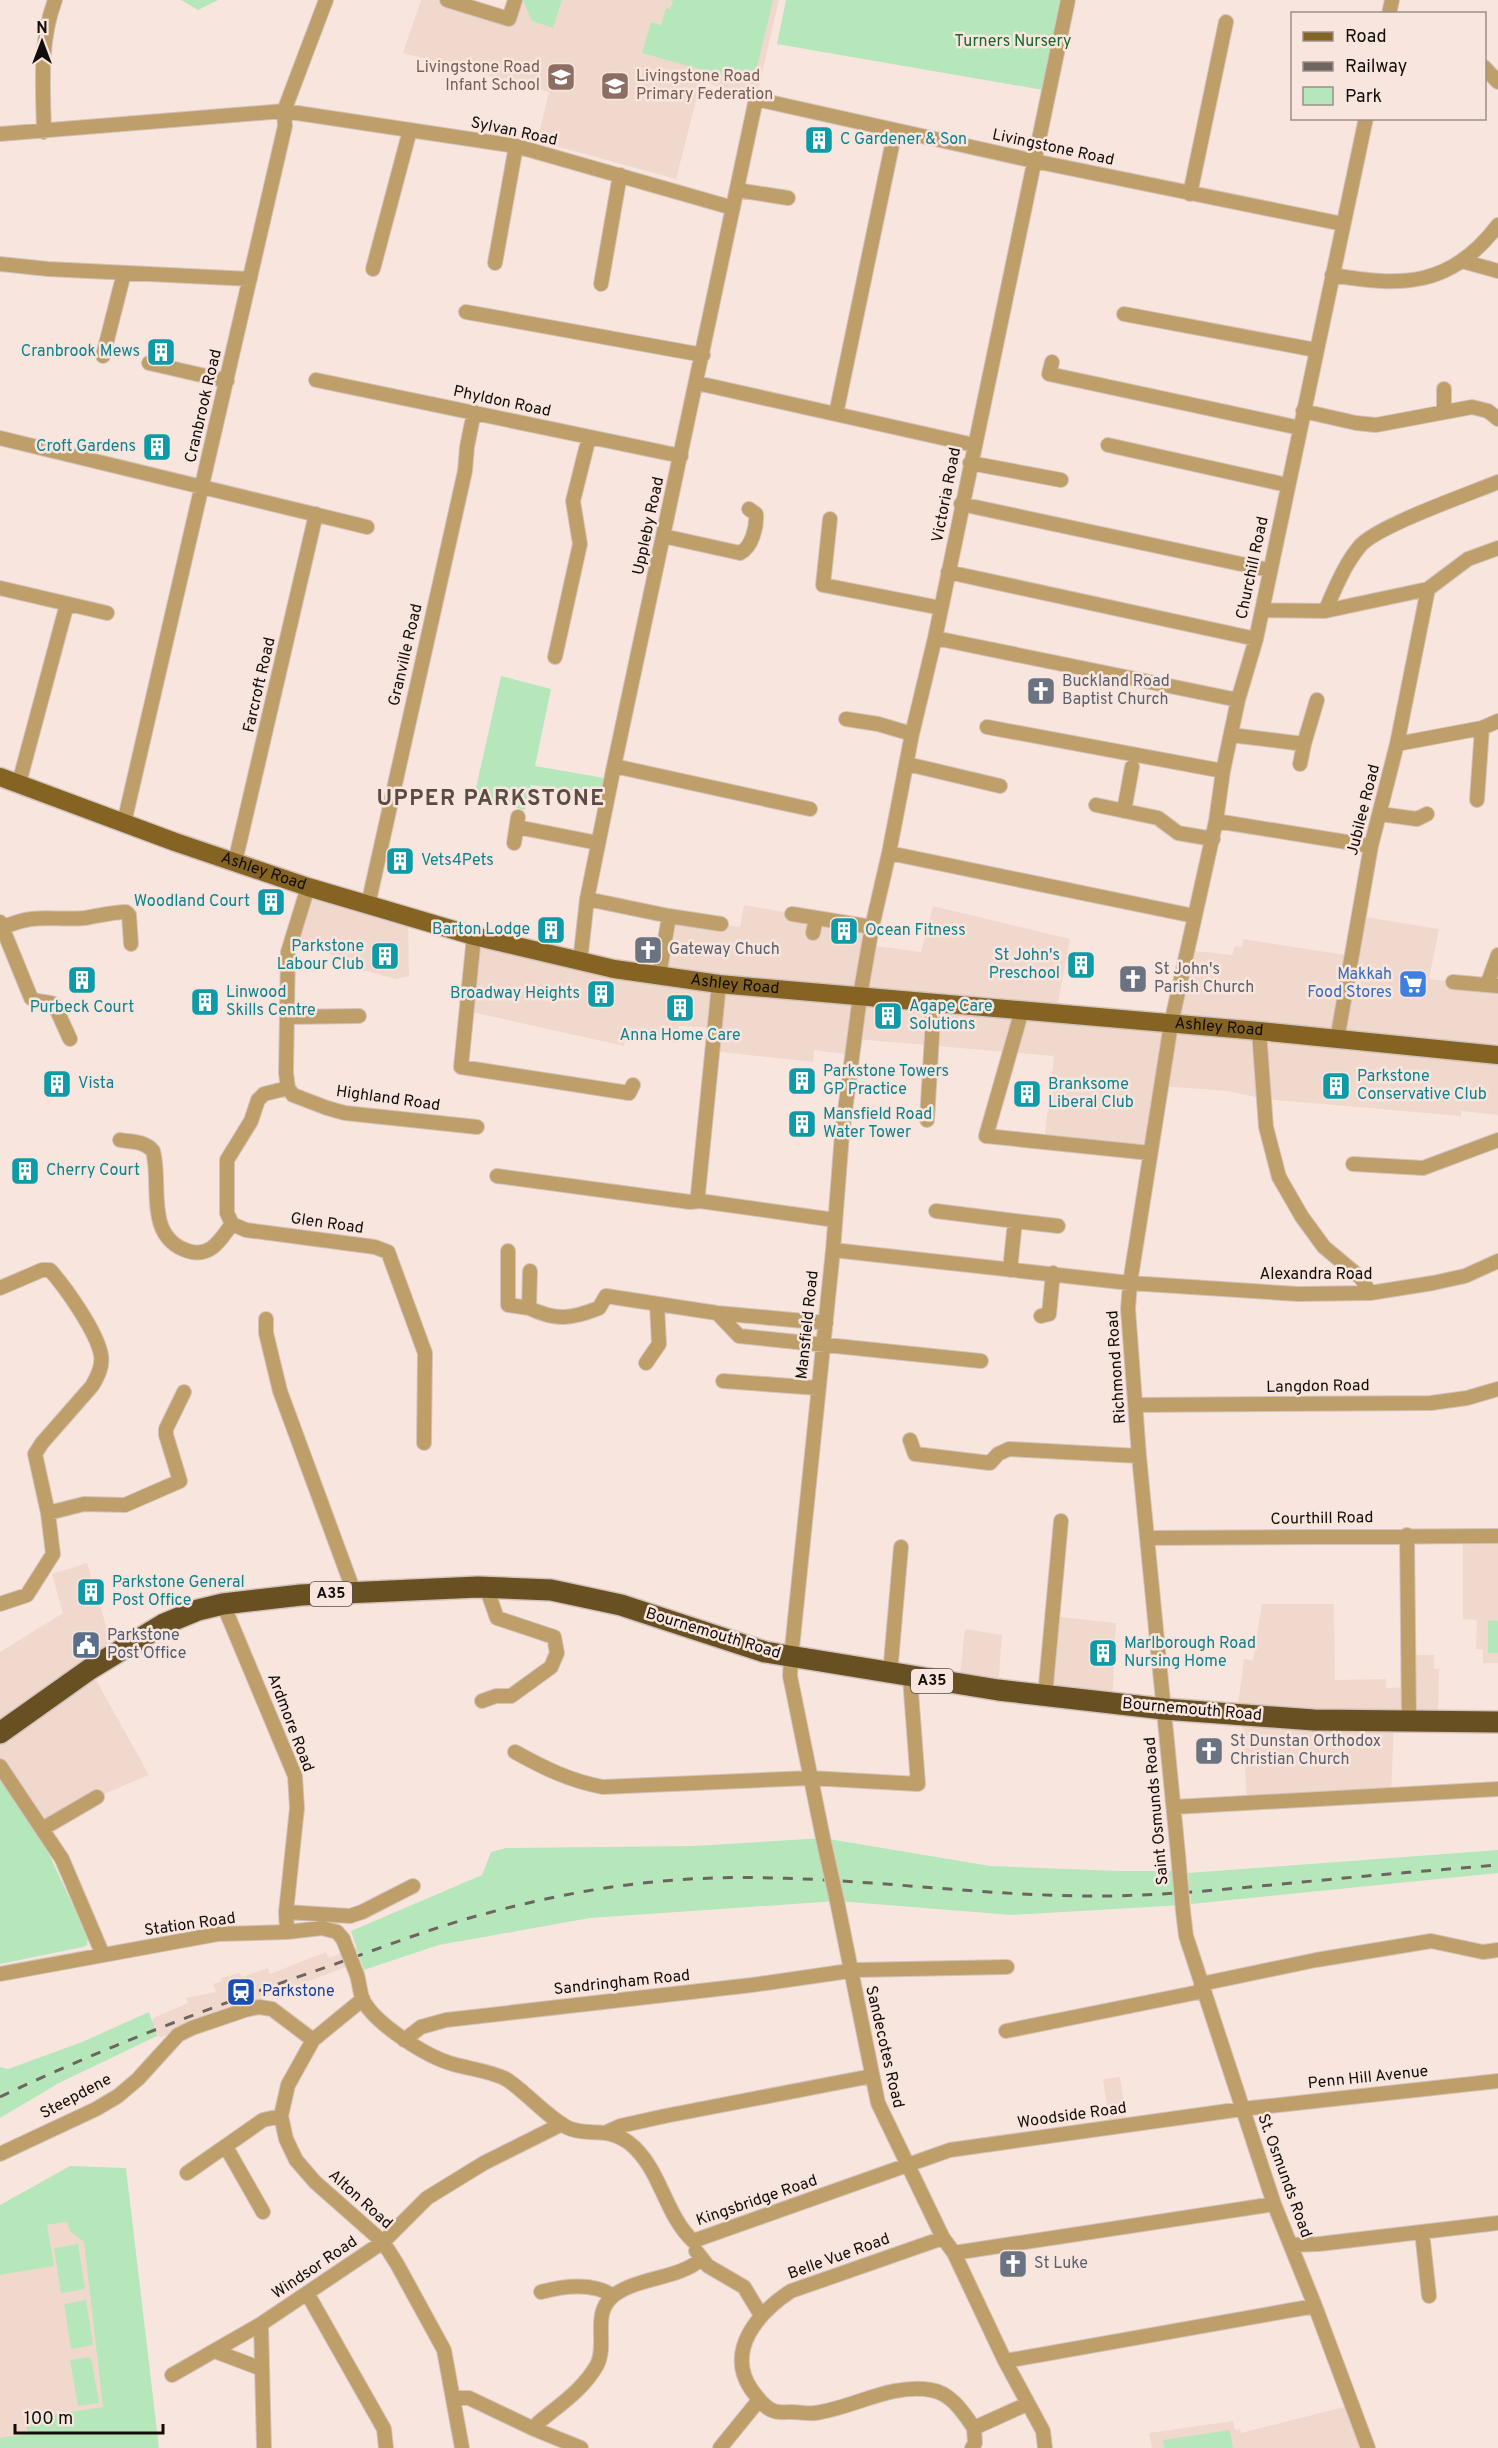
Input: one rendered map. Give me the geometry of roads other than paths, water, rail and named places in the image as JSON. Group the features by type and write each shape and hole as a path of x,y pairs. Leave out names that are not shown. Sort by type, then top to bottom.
{"highway":[{"name":"Bournemouth Road","path":"0,1733 90,1669 164,1624 198,1610 223,1604 354,1592 486,1587 551,1590 586,1597 650,1614 765,1652 791,1658 1045,1696 1164,1709 1314,1720 1498,1722"}],"main road":[{"name":"Ashley Road","path":"0,777 308,887 474,936 580,962 719,984 1259,1031 1498,1055"}],"street":[{"path":"44,132 42,60 45,35 55,0"},
{"name":"Cranbrook Road","path":"124,823 285,126 284,111 326,0"},
{"path":"447,0 509,19 515,0"},
{"name":"Victoria Road","path":"860,996 872,927 908,764 912,734 935,638 961,504 1068,0"},
{"path":"1190,194 1226,22"},
{"path":"1486,68 1498,82"},
{"name":"Livingstone Road","path":"756,99 1034,161 1343,224"},
{"name":"Uppleby Road","path":"580,962 598,843 756,99"},
{"name":"Sylvan Road","path":"0,134 284,111 516,146 733,208"},
{"name":"Churchill Road","path":"1170,1024 1213,839 1223,771 1238,700 1256,639 1366,120"},
{"path":"373,269 410,130"},
{"path":"836,414 896,131"},
{"path":"495,263 516,146"},
{"path":"601,284 620,175"},
{"path":"737,190 788,198"},
{"path":"1332,275 1373,281 1405,282 1435,275 1462,261 1482,245 1498,225"},
{"path":"1462,261 1498,271"},
{"path":"0,264 48,270 250,279"},
{"path":"104,356 124,273"},
{"path":"466,312 703,355"},
{"path":"1124,314 1316,350"},
{"path":"1052,362 1049,374 1300,428"},
{"path":"149,363 227,381"},
{"name":"Phyldon Road","path":"316,380 681,456"},
{"path":"697,383 974,445"},
{"path":"1444,389 1444,411"},
{"path":"1304,411 1376,425 1444,411 1478,407 1498,419"},
{"name":"Granville Road","path":"368,905 465,471 474,412"},
{"path":"555,657 580,544 573,501 589,437"},
{"path":"0,438 367,527"},
{"path":"1108,445 1287,485"},
{"path":"970,463 1061,480"},
{"path":"1325,611 1346,567 1366,540 1390,527 1498,482"},
{"path":"961,504 1269,570"},
{"path":"663,536 740,553 748,546 756,521 756,514 749,509"},
{"name":"Farcroft Road","path":"235,862 316,514"},
{"path":"830,519 823,585 941,608"},
{"path":"1262,610 1325,611 1428,590 1468,559 1498,548"},
{"path":"948,572 1256,639"},
{"path":"0,588 107,613"},
{"name":"Jubilee Road","path":"1337,1040 1371,846 1397,744 1428,590"},
{"path":"19,783 67,604"},
{"path":"935,638 1238,700"},
{"path":"1300,764 1317,700"},
{"path":"845,721 878,724 912,734"},
{"path":"1397,744 1482,728 1498,721"},
{"path":"987,727 1223,771"},
{"path":"1477,800 1482,728"},
{"path":"1231,735 1304,744"},
{"path":"908,764 996,782"},
{"path":"614,766 810,809"},
{"path":"1124,811 1132,767"},
{"path":"1096,805 1158,818 1178,833 1213,839"},
{"path":"1380,814 1417,819 1427,814"},
{"path":"1216,821 1371,846"},
{"path":"514,843 518,822 598,843"},
{"path":"889,853 1194,916"},
{"path":"120,1140 149,1146 159,1154 157,1216 165,1232 177,1246 188,1251 208,1251 216,1246 232,1224 227,1213 227,1160 251,1121 258,1100 264,1094 288,1088 286,1073 288,952 308,887"},
{"path":"588,898 669,916 721,924"},
{"path":"70,1039 54,1004 31,998 1,925 38,917 83,918 126,912 129,915 131,944"},
{"path":"792,914 872,927"},
{"path":"659,976 669,916"},
{"path":"813,933 816,918"},
{"path":"474,936 459,1070 631,1093"},
{"path":"1453,982 1493,986 1498,955"},
{"path":"700,1201 698,1194 719,984"},
{"name":"Mansfield Road","path":"791,1658 826,1323 843,1126 860,996"},
{"path":"927,1120 934,1002"},
{"path":"1022,1010 986,1136 1150,1153"},
{"path":"287,1017 359,1016"},
{"name":"Richmond Road","path":"1164,1709 1139,1456 1128,1309 1130,1283 1170,1024"},
{"path":"1259,1031 1266,1127 1279,1177 1302,1217 1324,1247 1361,1278 1370,1293"},
{"name":"Highland Road","path":"288,1088 293,1095 345,1113 477,1127"},
{"path":"1353,1164 1423,1168 1498,1140"},
{"path":"496,1176 835,1220"},
{"path":"936,1211 1058,1226"},
{"path":"1010,1270 1015,1221"},
{"name":"Glen Road","path":"232,1224 246,1230 375,1247 388,1252 425,1353 424,1443"},
{"name":"Alexandra Road","path":"833,1250 1130,1283 1242,1292 1370,1293 1465,1276 1498,1261"},
{"path":"508,1251 508,1305 529,1308 546,1316 564,1319 599,1308 606,1296 717,1313 826,1323"},
{"path":"0,1288 42,1270 50,1270 78,1309 96,1340 101,1356 98,1376 92,1386 35,1454 48,1513 53,1554 27,1595 0,1604"},
{"path":"529,1308 530,1271"},
{"path":"1041,1316 1049,1314 1053,1273"},
{"path":"646,1363 659,1344 657,1305"},
{"path":"717,1313 739,1336 981,1361"},
{"path":"266,1319 266,1333 280,1391 354,1592"},
{"path":"723,1381 818,1388"},
{"name":"Langdon Road","path":"1136,1405 1431,1403 1467,1398 1498,1389"},
{"path":"48,1513 84,1504 125,1505 183,1487 166,1429 184,1392"},
{"path":"910,1440 915,1454 990,1463 998,1454 1009,1449 1139,1456"},
{"path":"1045,1696 1061,1521"},
{"path":"1407,1535 1408,1721"},
{"name":"Courthill Road","path":"1147,1538 1498,1536"},
{"path":"515,1752 554,1773 579,1783 603,1787 810,1778 918,1784 900,1676 901,1547"},
{"path":"482,1701 496,1696 511,1696 551,1667 556,1653 554,1637 497,1618 486,1587"},
{"name":"Ardmore Road","path":"223,1604 296,1776 297,1808 286,1912 287,1932"},
{"name":"Sandecotes Road","path":"791,1658 790,1676 810,1778 872,2076 884,2118 910,2166 943,2238 954,2253 1005,2361 1043,2431 1045,2448"},
{"name":"Saint Osmunds Road","path":"1164,1709 1183,1911"},
{"path":"0,1766 62,1859 103,1955"},
{"path":"1174,1807 1498,1789"},
{"path":"42,1829 97,1797"},
{"path":"286,1912 350,1916 413,1886"},
{"name":"St. Osmunds Road","path":"1183,1911 1186,1936 1202,1988 1274,2204 1368,2448"},
{"name":"Station Road","path":"0,1974 218,1934 287,1932 322,1928 337,1932 343,1939 357,1975 363,1999"},
{"path":"1006,2031 1202,1988 1316,1960 1431,1941 1483,1952 1498,1950"},
{"name":"Sandringham Road","path":"404,2040 421,2027 446,2020 856,1970 1007,1967"},
{"path":"363,1999 404,2040 435,2059 508,2081 562,2124"},
{"name":"Alton Road","path":"363,1999 313,2040 288,2085 281,2116 286,2139 296,2160 315,2182 383,2242 397,2264 444,2350 462,2448"},
{"name":"Steepdene","path":"0,2154 96,2109 118,2096 138,2079 178,2035 192,2028 259,2007 272,2009 313,2040"},
{"path":"607,2132 620,2126 665,2116 872,2076"},
{"name":"Penn Hill Avenue","path":"1242,2109 1498,2081"},
{"name":"Woodside Road","path":"910,2166 950,2150 1242,2109"},
{"path":"187,2172 263,2120 281,2116"},
{"name":"Kingsbridge Road","path":"562,2124 578,2130 607,2132 619,2136 641,2153 684,2230 693,2241 910,2166"},
{"name":"Windsor Road","path":"172,2375 217,2352 383,2242 427,2198 494,2158 562,2124"},
{"path":"226,2147 263,2212"},
{"path":"954,2253 1274,2204"},
{"path":"1291,2245 1319,2244 1498,2223"},
{"path":"1422,2232 1429,2296"},
{"name":"Belle Vue Road","path":"759,2400 747,2382 742,2355 747,2337 762,2315 777,2300 791,2291 943,2238"},
{"path":"693,2241 701,2259 708,2266 744,2287 762,2315"},
{"path":"534,2429 538,2423 580,2388 597,2365 602,2353 602,2313 613,2296 636,2285 687,2268 701,2259"},
{"path":"542,2292 578,2287 600,2288 613,2296"},
{"path":"307,2293 384,2429 386,2448"},
{"path":"1005,2361 1315,2306"},
{"path":"261,2324 264,2448"},
{"path":"217,2352 262,2369"},
{"path":"720,2448 759,2400 773,2411 814,2413 909,2388 933,2390 956,2402 974,2428 975,2443 972,2448"},
{"path":"453,2398 469,2398 534,2429 581,2448"},
{"path":"974,2428 1027,2404"}],"railway":[{"path":"0,2097 77,2062 235,1999 420,1934 504,1909 603,1888 698,1879 753,1878 862,1882 1027,1894 1111,1896 1198,1892 1498,1865"}],"place":[{"name":"Livingstone Road Infant School","path":"561,77"},
{"name":"Livingstone Road Primary Federation","path":"615,86"},
{"name":"C Gardener & Son","path":"819,140"},
{"name":"Cranbrook Mews","path":"161,352"},
{"name":"Croft Gardens","path":"157,447"},
{"name":"Buckland Road Baptist Church","path":"1041,691"},
{"name":"Vets4Pets","path":"400,861"},
{"name":"Woodland Court","path":"271,902"},
{"name":"Barton Lodge","path":"551,930"},
{"name":"Ocean Fitness","path":"844,931"},
{"name":"Gateway Chuch","path":"648,950"},
{"name":"Parkstone Labour Club","path":"385,956"},
{"name":"St John's Preschool","path":"1081,965"},
{"name":"St John's Parish Church","path":"1133,979"},
{"name":"Purbeck Court","path":"82,980"},
{"name":"Makkah Food Stores","path":"1413,984"},
{"name":"Broadway Heights","path":"601,994"},
{"name":"Linwood Skills Centre","path":"205,1002"},
{"name":"Anna Home Care","path":"680,1008"},
{"name":"Agape Care Solutions","path":"888,1016"},
{"name":"Parkstone Towers GP Practice","path":"802,1081"},
{"name":"Vista","path":"57,1084"},
{"name":"Parkstone Conservative Club","path":"1336,1086"},
{"name":"Branksome Liberal Club","path":"1027,1094"},
{"name":"Mansfield Road Water Tower","path":"802,1124"},
{"name":"Cherry Court","path":"25,1171"},
{"name":"Parkstone General Post Office","path":"91,1592"},
{"name":"Parkstone Post Office","path":"86,1645"},
{"name":"Marlborough Road Nursing Home","path":"1103,1653"},
{"name":"St Dunstan Orthodox Christian Church","path":"1209,1751"},
{"name":"Parkstone","path":"241,1992"},
{"name":"St Luke","path":"1013,2264"}],"district":[{"name":"UPPER PARKSTONE","path":"491,799"}],"park label":[{"name":"Turners Nursery","path":"1013,42"}]}
